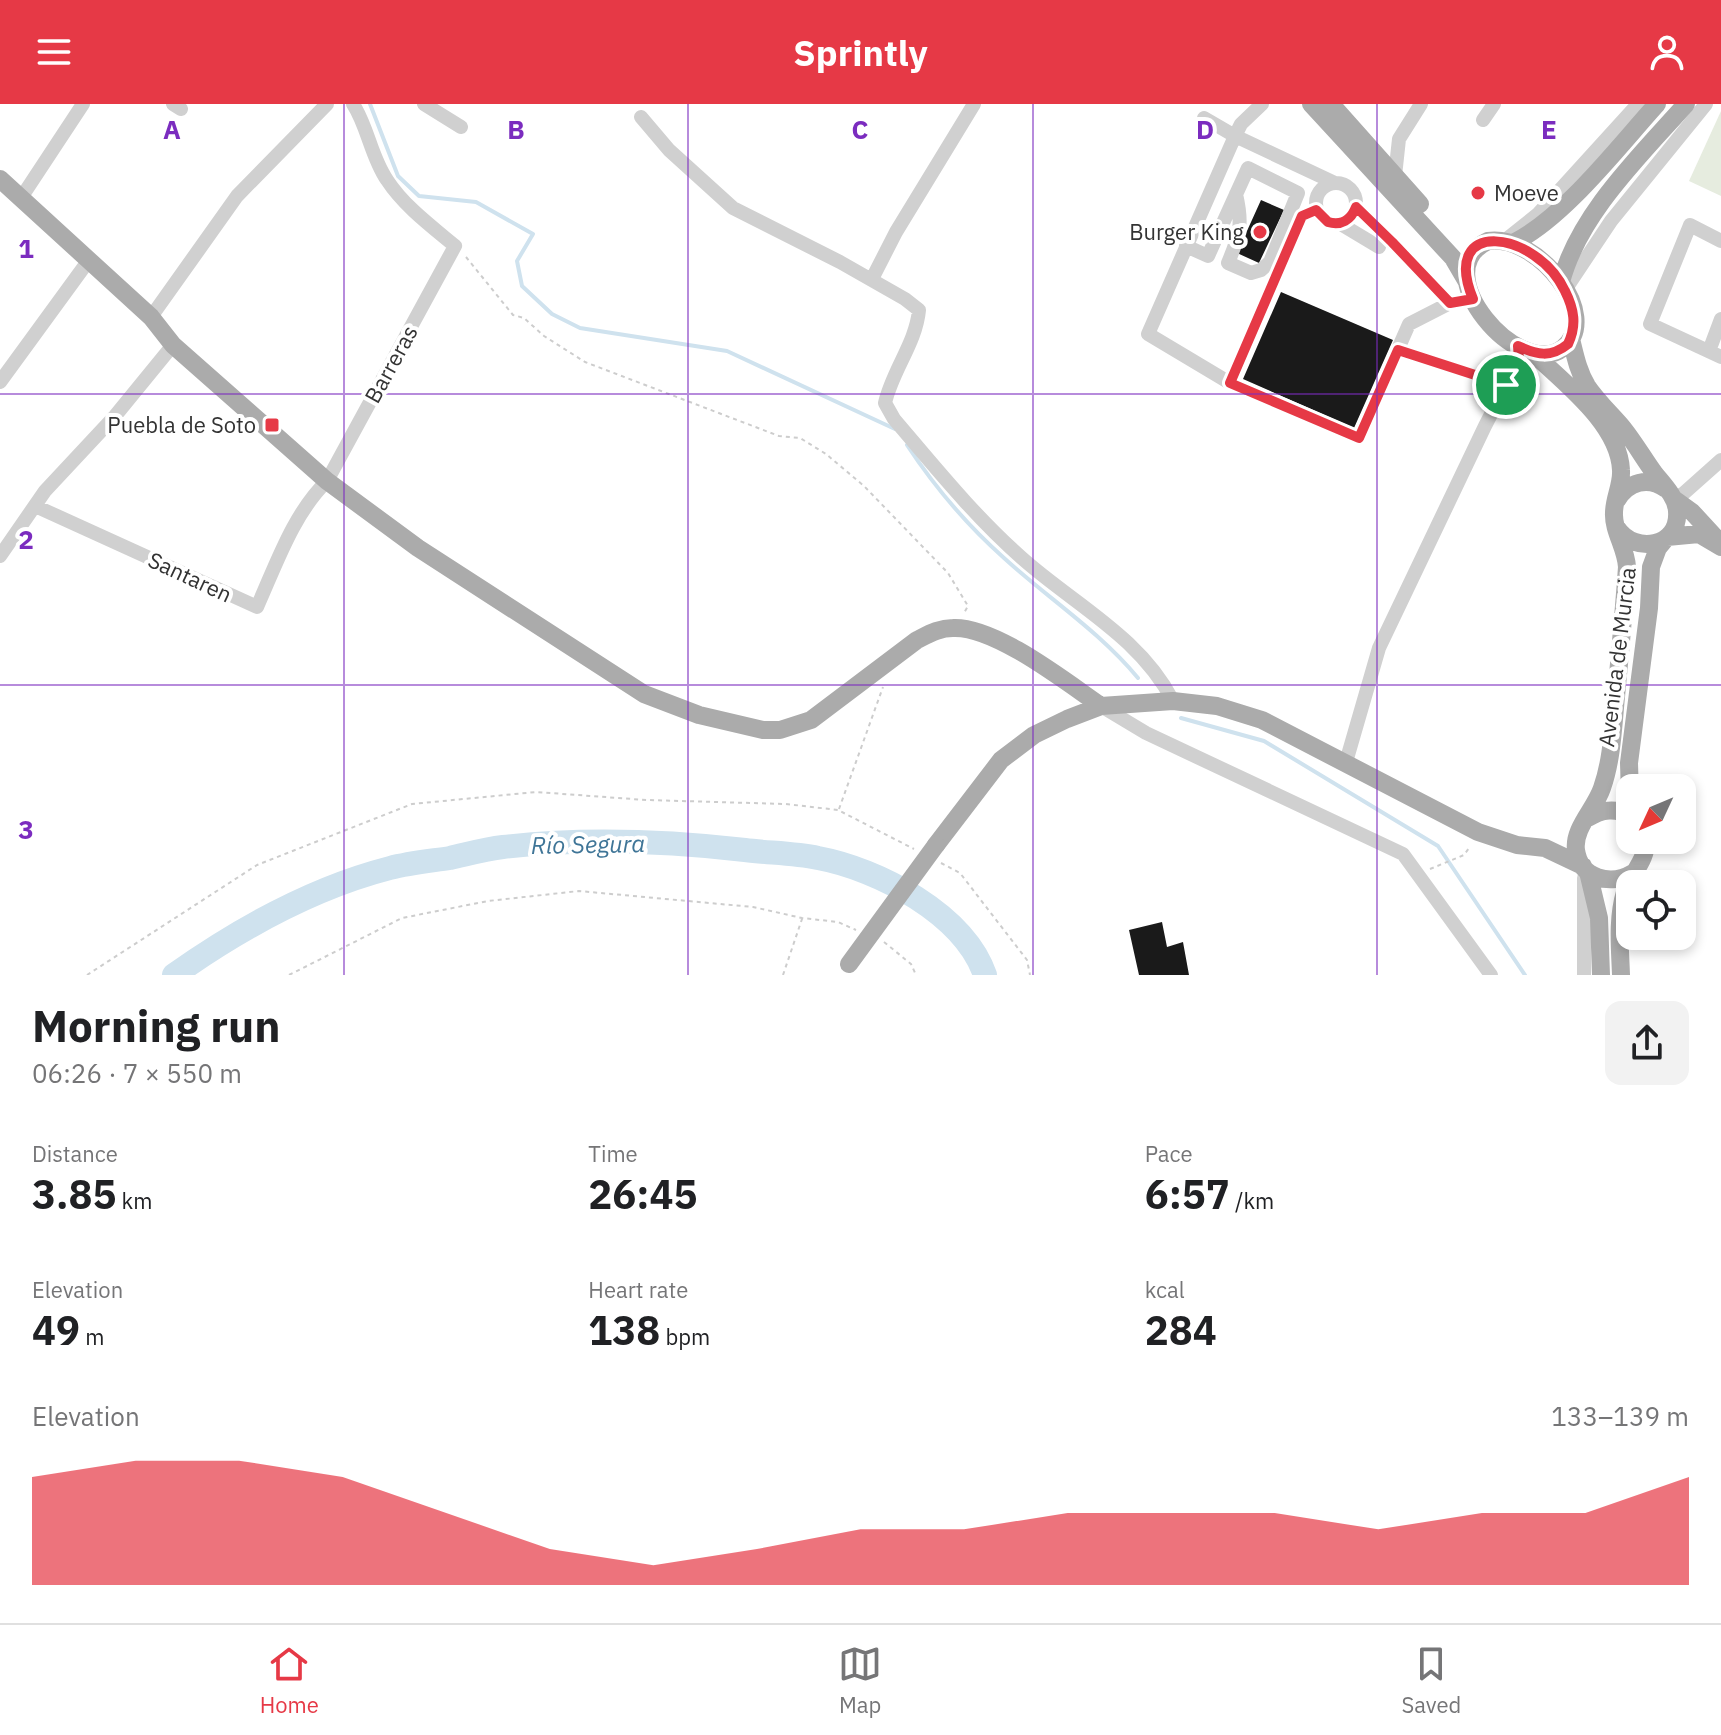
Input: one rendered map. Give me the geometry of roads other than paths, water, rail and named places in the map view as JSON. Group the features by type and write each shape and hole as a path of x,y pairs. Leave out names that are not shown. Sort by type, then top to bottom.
{"main road":[{"path":"1470,290 1466,266 1477,248 1488,241 1508,242 1528,235 1552,217 1657,104"},
{"path":"1563,286 1568,256 1578,238 1621,178 1686,104"},
{"path":"1316,105 1395,176 1453,240 1477,248"},
{"path":"1316,105 1447,251 1492,327 1526,350 1577,396 1611,435 1621,467 1614,511 1627,567 1606,779 1576,842 1599,918 1601,975"},
{"path":"0,179 151,317 173,345 327,481 418,548 644,694 699,715 780,730 803,723 834,704 917,640 937,630 955,628 995,639 1101,706"},
{"path":"1508,242 1541,258 1563,286 1574,315 1571,339 1577,365 1587,386 1624,429 1670,495 1677,515 1673,531 1667,537"},
{"path":"1526,350 1542,355 1557,352 1571,339"},
{"path":"1615,503 1625,489 1642,482 1660,485 1692,512 1721,545"},
{"path":"1617,528 1639,545 1649,545 1667,537 1699,534 1721,545"},
{"name":"Avenida de Murcia","path":"1629,774 1652,561 1667,537"},
{"path":"1650,598 1662,562 1675,548 1692,541 1721,545"},
{"path":"845,969 1001,760 1034,735 1101,706 1173,701 1240,712 1285,731 1478,832 1517,845 1545,848 1602,879 1616,878"},
{"path":"1545,848 1604,810 1616,811"},
{"path":"1620,950 1621,975"}],"street":[{"path":"21,198 83,104"},
{"path":"151,317 237,196 327,104"},
{"name":"Barreras","path":"327,481 455,246 402,199 385,178 353,104"},
{"path":"424,104 461,127"},
{"path":"872,279 896,232 974,104"},
{"path":"1262,104 1241,124 1235,136 1148,334 1230,383 1359,438 1409,324 1470,290"},
{"path":"1395,176 1399,139 1421,104"},
{"path":"1483,120 1494,104"},
{"path":"1508,242 1538,214 1638,104"},
{"path":"1563,286 1611,221 1706,104"},
{"path":"641,117 669,150 733,208 872,279 919,310 918,324 890,384 885,403 894,419 975,512 1024,560 1097,615 1159,675 1173,701"},
{"path":"1204,118 1235,136 1350,188 1356,207 1450,303"},
{"path":"1259,173 1267,151"},
{"path":"1186,246 1208,256 1236,194 1248,168 1298,193 1270,262 1261,270 1251,273 1228,263 1241,231 1236,194"},
{"path":"1335,183 1324,186 1320,191 1315,203 1316,210 1328,222 1339,223 1379,247"},
{"path":"1339,223 1350,218 1356,207"},
{"path":"1230,383 1302,216 1316,210"},
{"path":"1721,241 1690,225 1650,324 1715,354 1721,319"},
{"path":"0,382 89,260"},
{"path":"0,556 45,491 115,416 173,345"},
{"path":"1398,350 1506,385"},
{"path":"1346,762 1379,648 1506,385 1526,350"},
{"path":"1670,495 1684,493 1721,460"},
{"name":"Santaren","path":"35,506 257,607 289,537 316,492 327,481"},
{"path":"1101,706 1146,733 1403,854 1491,975"},
{"path":"1584,975 1585,869"}],"waterway":[{"path":"370,104 398,176 419,196 476,202 533,234 517,261 522,286 552,314 580,328 727,351 895,429"},
{"path":"907,445 964,519 1021,573 1107,645 1138,678"},
{"path":"1181,718 1264,741 1438,846 1525,975"},
{"name":"Río Segura","path":"174,975 250,926 361,876 397,866 496,848 594,842 654,843 800,855 866,872 892,884 939,914 974,953 985,975"}],"place":[{"name":"Moeve","path":"1478,193"},
{"name":"Burger King","path":"1260,232"},
{"name":"Puebla de Soto","path":"272,425"}]}
